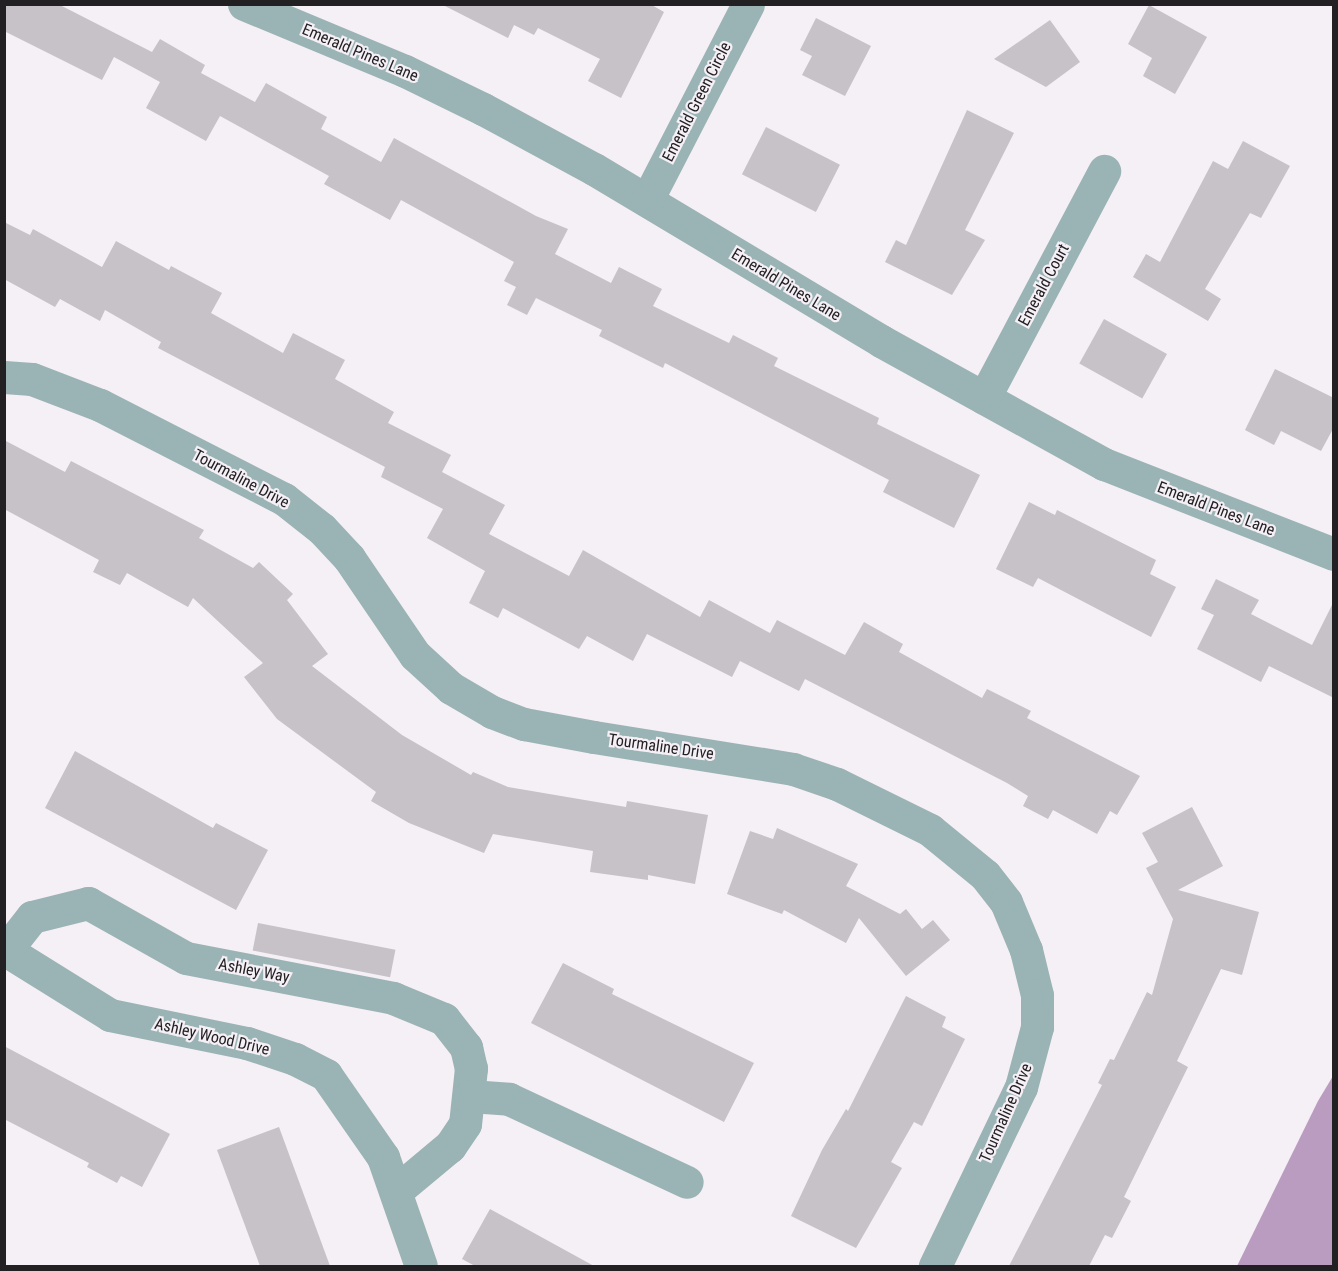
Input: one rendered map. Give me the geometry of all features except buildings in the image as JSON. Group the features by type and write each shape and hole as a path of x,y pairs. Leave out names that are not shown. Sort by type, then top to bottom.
{"street":[{"name":"Emerald Pines Lane","path":"244,4 454,95 647,201 880,341 1104,464 1334,554"},
{"name":"Emerald Green Circle","path":"647,201 748,4"},
{"name":"Emerald Court","path":"984,398 1104,171"},
{"name":"Tourmaline Drive","path":"4,377 32,379 100,405 284,499 322,529 349,558 415,655 451,688 492,712 524,724 793,769 837,784 930,830 985,875 1006,902 1026,950 1037,995 1037,1027 1021,1087 935,1266"},
{"name":"Ashley Way","path":"5,950 32,918 88,903 186,958 393,998 444,1019 466,1047 471,1068 470,1096 465,1124 450,1146 396,1191"},
{"name":"Ashley Wood Drive","path":"5,950 110,1015 247,1043 295,1059 326,1075 384,1157 421,1266"},
{"path":"470,1096 509,1099 687,1182"}],"shaded area":[{"path":"1333,1076 1333,1266 1237,1266 1318,1101"}]}
